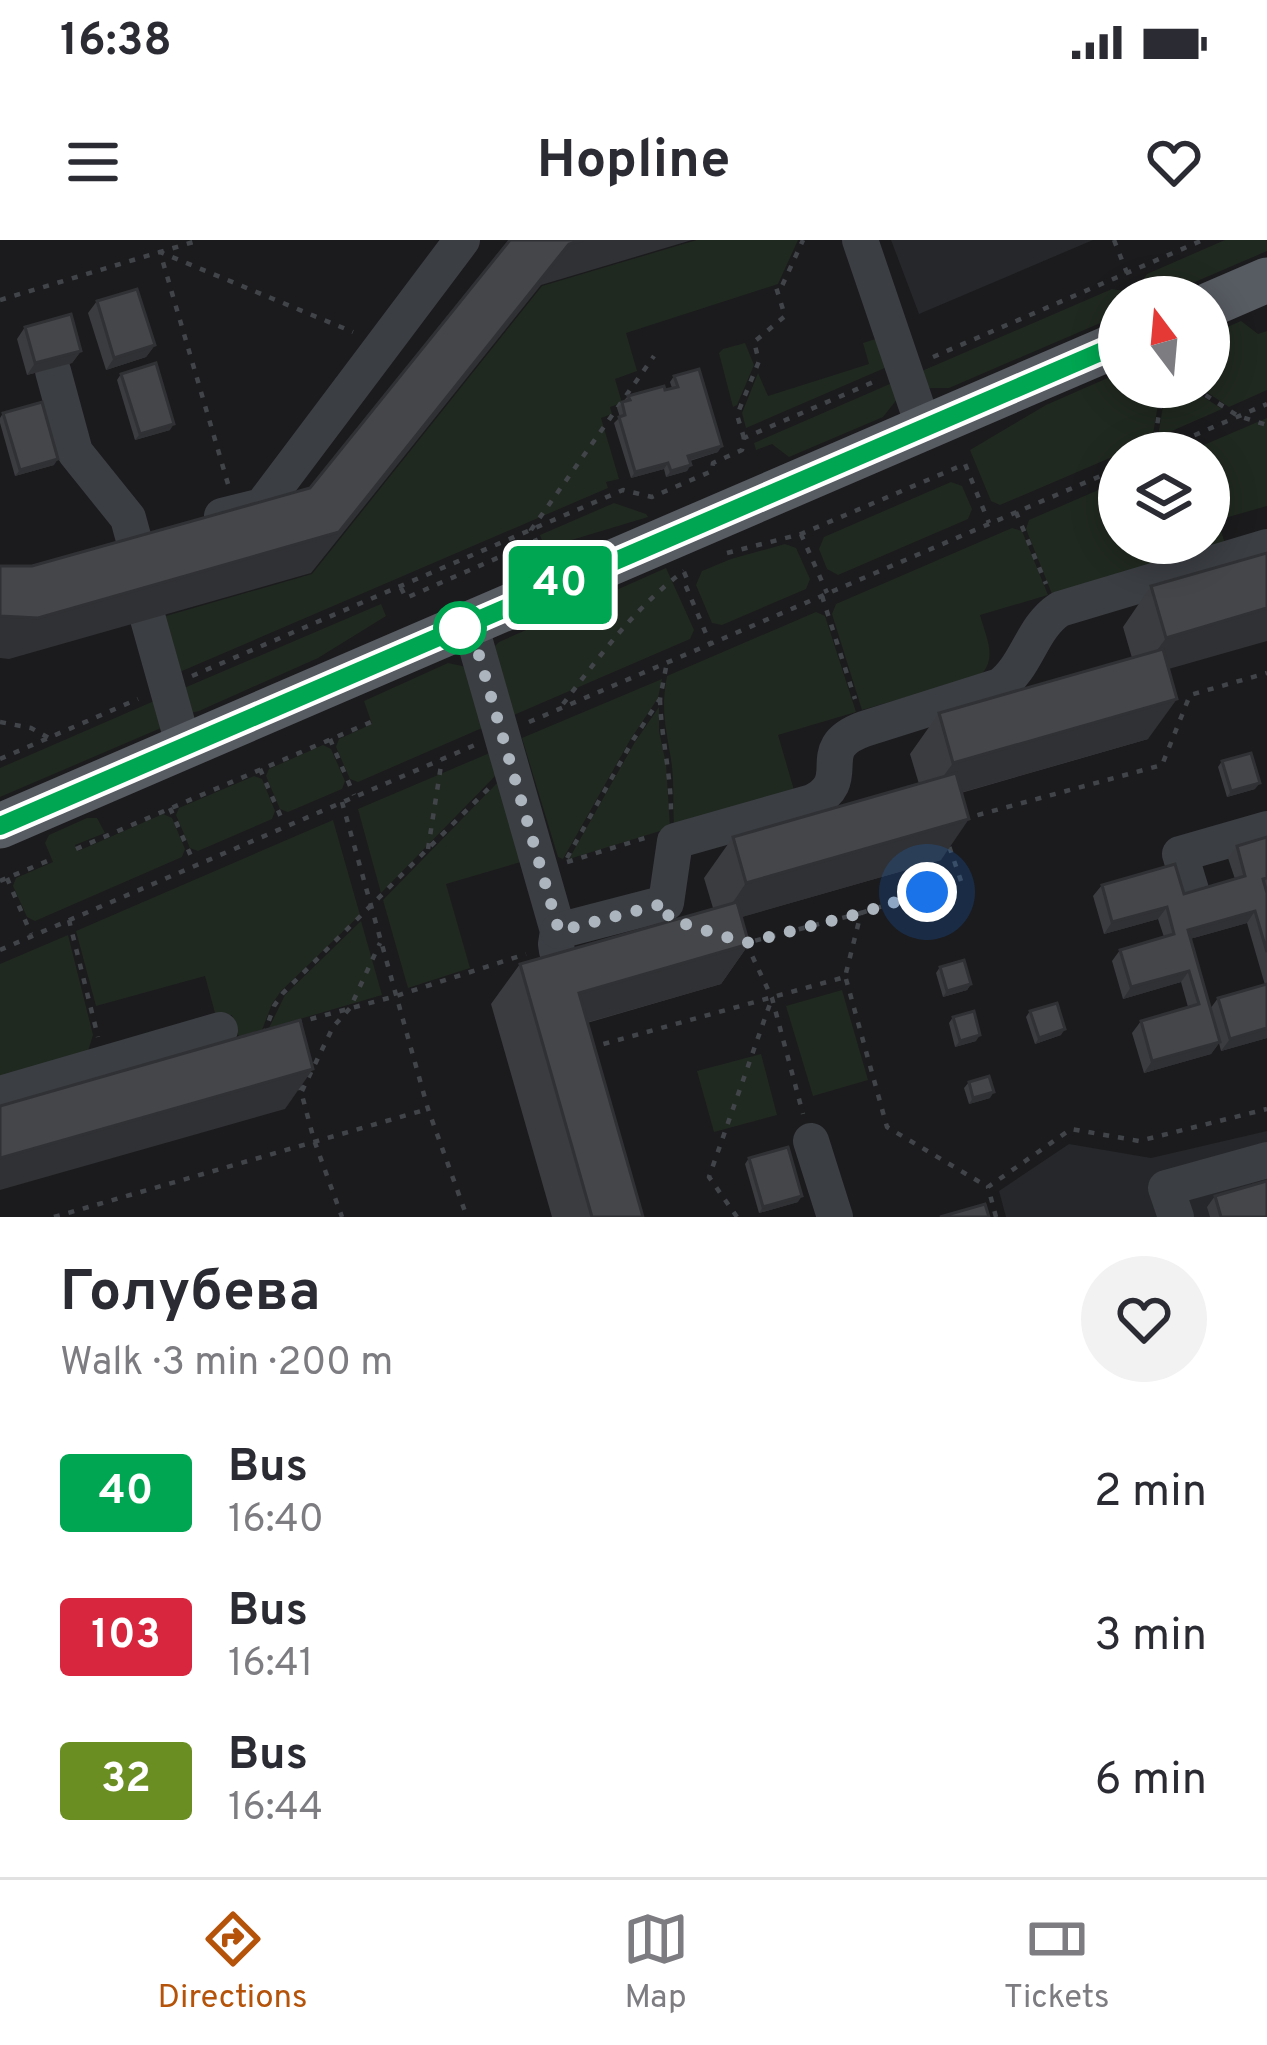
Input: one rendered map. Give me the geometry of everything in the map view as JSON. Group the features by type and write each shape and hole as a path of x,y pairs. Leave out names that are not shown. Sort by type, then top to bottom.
{"main road":[{"path":"1230,296 1267,280"},
{"path":"0,826 1098,353"}],"lane":[{"path":"89,552 134,555 185,526 262,506 462,240"},
{"path":"860,240 924,428"},
{"path":"53,371 75,452 128,518 134,555"},
{"path":"557,938 666,903 675,841 823,796 836,778 836,748 848,736 1000,686 1016,673 1043,623 1060,609 1267,547"},
{"path":"148,619 184,747"},
{"path":"470,624 566,983"},
{"path":"1191,890 1180,854 1267,829"},
{"path":"0,1094 220,1030"},
{"path":"811,1141 835,1217"},
{"path":"1176,1217 1166,1188 1267,1160"}],"path":[{"path":"0,300 200,240"},
{"path":"0,759 622,490 652,497 712,471 713,463 742,450 744,438 737,415 759,361 754,343 785,316 776,287 782,286 803,240"},
{"path":"1114,240 1127,273"},
{"path":"744,438 1203,240"},
{"path":"160,252 384,345"},
{"path":"160,252 236,512"},
{"path":"531,530 654,356"},
{"path":"1202,432 1267,404"},
{"path":"1226,408 1267,424"},
{"path":"713,559 801,534 965,464 989,524"},
{"path":"557,938 396,996 265,1032 283,993 427,850 506,749 560,709 1098,477"},
{"path":"1016,512 1051,597"},
{"path":"401,586 406,598 536,542 531,530"},
{"path":"801,534 825,594 865,729"},
{"path":"680,563 710,643"},
{"path":"560,709 652,596 698,565"},
{"path":"667,662 660,699 675,841"},
{"path":"964,818 1162,765 1190,694 1267,673"},
{"path":"564,862 660,699"},
{"path":"0,722 31,728 49,738"},
{"path":"76,849 371,722"},
{"path":"330,739 355,797"},
{"path":"0,950 442,760 506,749"},
{"path":"427,850 442,760"},
{"path":"260,769 285,827"},
{"path":"342,802 428,1109 467,1217"},
{"path":"170,808 195,866"},
{"path":"811,1141 772,998 746,943 961,881 948,843"},
{"path":"32,936 4,880 52,859"},
{"path":"861,913 845,977 887,1127 988,1187 996,1217"},
{"path":"69,920 105,1064"},
{"path":"302,1093 380,943"},
{"path":"583,1049 845,977"},
{"path":"737,1217 709,1177 772,998"},
{"path":"296,1071 314,1141 342,1217"},
{"path":"54,1217 428,1109"},
{"path":"988,1187 1071,1129 1139,1141 1267,1109"}],"shaded area":[{"path":"697,240 798,240 778,284 626,333 637,371 615,379 622,403 610,407 612,414 601,418 619,479 606,482 608,488 175,674 159,618 312,574 542,286"},
{"path":"891,240 1093,240 919,314"},
{"path":"1225,240 1267,240 1267,251 1209,276 1147,274"},
{"path":"1098,295 1098,324 949,388 928,388 915,374"},
{"path":"1241,321 1258,334 1267,331 1267,390 1230,407 1230,326"},
{"path":"885,336 894,364 746,428 742,413 758,373 768,396 869,364 863,343"},
{"path":"745,343 754,365 733,407 719,353"},
{"path":"899,380 898,398 883,417 789,457 772,444 756,450 754,443"},
{"path":"1098,382 1098,408 1157,408 1153,432 1098,432 1098,463 1000,505 991,501 970,450 1046,405"},
{"path":"1163,408 1222,409 1169,432 1159,432"},
{"path":"1267,418 1267,506 1230,517 1230,434"},
{"path":"951,482 962,486 972,509 968,519 838,575 827,569 819,549 824,537"},
{"path":"1098,490 1098,564 1155,564 1052,594 1026,529 1029,520"},
{"path":"614,503 648,517 545,548 540,535"},
{"path":"1012,528 1022,531 1048,595 980,615 989,654 980,676 862,710 832,614 836,604"},
{"path":"785,544 796,548 810,579 806,589 722,625 712,623 696,585 702,571"},
{"path":"666,568 694,630 690,639 507,718 495,646 499,642"},
{"path":"381,604 386,616 318,658 199,711 191,713 177,691"},
{"path":"816,612 825,616 856,712 778,735 794,790 674,827 664,712 667,676"},
{"path":"448,663 470,671 489,725 358,782 350,779 336,747 339,739 372,724 364,701"},
{"path":"662,679 658,698 563,859 558,857 522,738"},
{"path":"161,698 161,728 0,797 0,768"},
{"path":"659,707 670,828 569,859 635,742"},
{"path":"323,745 331,749 345,781 342,789 288,812 280,809 266,776 269,769"},
{"path":"492,752 498,773 381,893 358,809"},
{"path":"254,776 262,779 275,811 272,819 198,851 190,848 176,815 179,808"},
{"path":"500,780 524,861 446,884 470,968 408,988 383,900"},
{"path":"163,814 172,818 185,849 182,857 35,921 27,917 13,886 16,878 53,862 45,843 49,835 97,818 105,833 75,845 78,851"},
{"path":"333,820 360,915 281,991 262,1030 239,1037 232,1015 217,1020 205,976 96,1006 76,931"},
{"path":"361,921 382,995 269,1028 285,995"},
{"path":"68,935 93,1035 88,1051 0,1078 0,964"},
{"path":"842,990 868,1080 813,1096 786,1006"},
{"path":"761,1054 777,1115 714,1132 697,1071"},
{"path":"1267,1131 1267,1217 1006,1217 999,1191 1069,1144 1151,1158"}],"building":[{"path":"510,240 584,240 569,244 339,532 38,618 0,616 0,566 32,566 310,488"},
{"path":"137,289 155,345 114,358 97,301"},
{"path":"71,314 81,351 35,363 25,327"},
{"path":"156,363 174,424 140,434 121,374"},
{"path":"699,369 722,446 688,456 691,465 671,471 668,463 635,472 619,417 625,415 622,402 664,386 665,390 678,387 674,376"},
{"path":"42,402 58,459 20,470 3,413"},
{"path":"1267,553 1267,608 1166,638 1151,586"},
{"path":"1163,649 1177,699 953,763 939,713"},
{"path":"1251,753 1260,783 1231,791 1222,761"},
{"path":"956,773 969,819 746,883 733,837"},
{"path":"1267,837 1267,878 1263,879 1267,952 1255,911 1188,930 1220,1042 1152,1061 1141,1021 1199,1004 1189,971 1131,987 1120,950 1174,934 1167,907 1112,922 1102,885 1175,864 1184,894 1245,876 1237,846"},
{"path":"737,902 749,944 579,993 643,1217 592,1217 520,964"},
{"path":"964,960 971,984 947,991 940,967"},
{"path":"1267,984 1267,1028 1230,1039 1218,998"},
{"path":"1057,1003 1065,1029 1039,1038 1030,1011"},
{"path":"974,1011 980,1035 960,1041 953,1017"},
{"path":"300,1020 313,1069 0,1158 0,1106"},
{"path":"989,1076 994,1092 973,1098 969,1082"},
{"path":"788,1147 802,1196 763,1207 749,1158"},
{"path":"1267,1181 1267,1217 1221,1217 1215,1196"},
{"path":"985,1204 989,1217 940,1217"}],"bus line":[{"name":"40","path":"0,826 1098,353"}],"route":[{"path":"460,628 470,624 559,931 666,903 669,919 746,943 927,892"}]}
